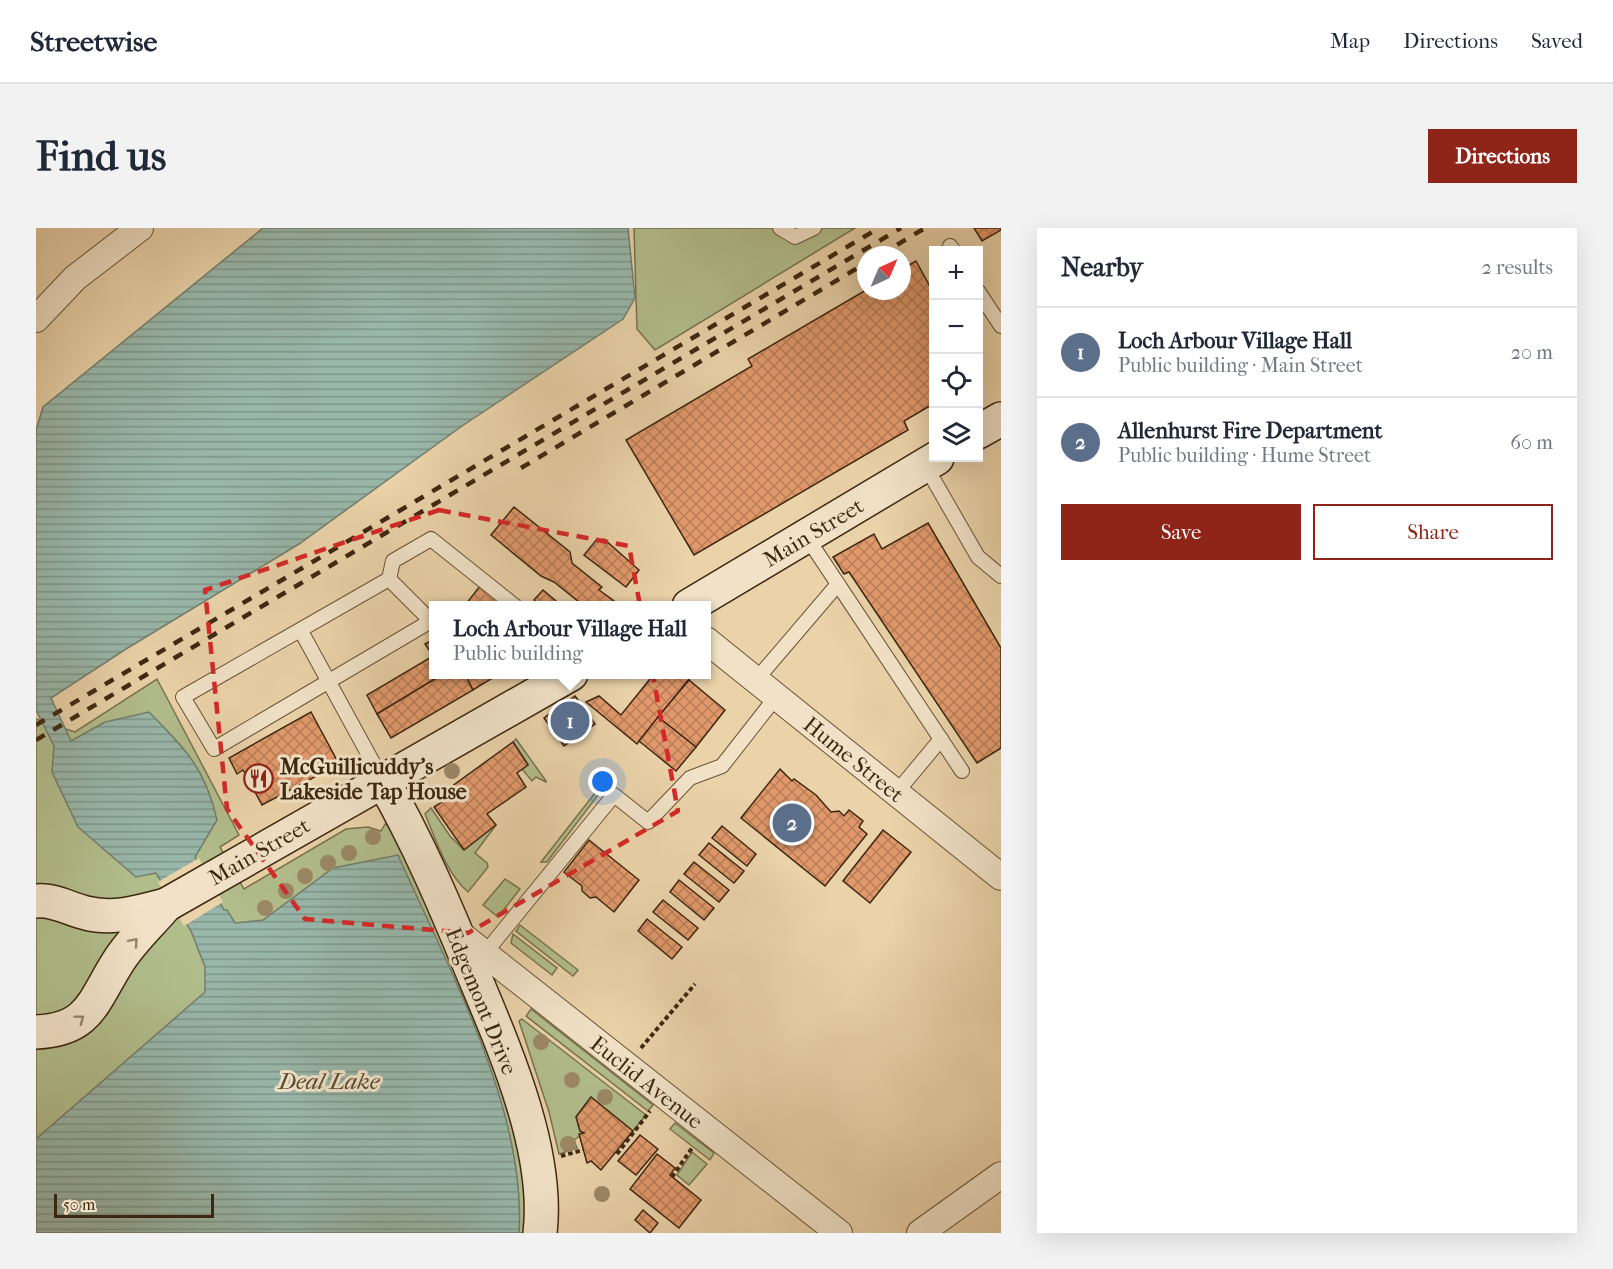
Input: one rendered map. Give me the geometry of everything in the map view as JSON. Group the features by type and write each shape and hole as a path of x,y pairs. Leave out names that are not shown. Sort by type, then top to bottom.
{"street":[{"path":"36,319 75,278 140,228"},
{"path":"983,429 1001,419"},
{"name":"Main Street","path":"697,601 929,462"},
{"name":"Hume Street","path":"711,644 1001,878"},
{"name":"Main Street","path":"48,900 87,913 126,915 166,905 564,679"},
{"name":"Edgemont Drive","path":"382,781 408,824 499,1035 537,1162 541,1198 540,1233"},
{"path":"48,900 89,921 100,936 106,954 108,982"},
{"name":"Main Street","path":"36,1032 57,1031 77,1022 91,1010 124,954 166,905"},
{"name":"Euclid Avenue","path":"456,931 839,1233"},
{"path":"920,1233 1001,1175"}],"lane":[{"path":"780,228 795,237 814,228"},
{"path":"983,299 1001,326"},
{"path":"931,462 978,557 1001,576"},
{"path":"806,536 962,771"},
{"path":"429,622 214,749 183,697 389,579 393,561 431,539 509,601"},
{"path":"389,579 429,619"},
{"path":"756,680 838,584"},
{"path":"301,631 382,781"},
{"path":"484,953 614,795 648,822 690,778 722,766 776,697"},
{"path":"896,793 942,739"}],"path":[{"path":"627,1065 695,984"},
{"path":"617,1154 644,1119"},
{"path":"672,1176 692,1148"},
{"path":"565,1155 583,1150"}],"highlighted area":[{"path":"439,510 629,546 678,811 468,933 305,919 227,809 205,590"}],"green space":[{"path":"634,228 855,228 655,350 637,329"},
{"path":"157,679 239,835 220,847 244,889 346,829 368,827 381,831 385,824 393,830 484,1033 520,1147 528,1233 36,1233 36,719 75,732"},
{"path":"516,739 546,782 536,777 532,781 522,769 528,764 513,742"},
{"path":"602,784 605,786 547,862 541,862"},
{"path":"431,808 450,836 464,850 496,825 475,853 487,863 488,867 468,892 448,866 438,845 425,814"},
{"path":"505,879 520,889 498,917 483,905"},
{"path":"520,925 578,970 573,976 516,931"},
{"path":"513,934 557,968 552,975 511,943"},
{"path":"531,1009 653,1105 648,1111 526,1016"},
{"path":"522,1019 646,1115 633,1131 591,1097 576,1117 580,1131 584,1133 574,1140 577,1148 559,1154 549,1112 519,1021"},
{"path":"675,1123 714,1153 710,1160 670,1129"},
{"path":"692,1152 707,1164 689,1185 677,1175"}],"water":[{"name":"Deal Lake","path":"263,228 628,228 635,298 623,319 462,426 299,544 126,649 51,698 71,741 105,722 149,712 183,748 200,772 217,820 195,857 224,910 227,910 235,923 263,920 333,868 398,855 460,991 497,1089 510,1138 518,1186 519,1233 36,1233 36,1139 205,992 205,967 191,931 156,873 136,877 78,827 52,772 54,746 36,710 36,430 43,407"}],"pier":[{"path":"199,858 223,902 184,926 158,882"}],"building":[{"path":"974,228 1001,228 1001,230 982,241"},
{"path":"916,261 929,285 929,406 904,421 908,430 694,555 626,440 752,366 748,359 857,295 857,300 911,300 911,264"},
{"path":"514,507 570,552 572,563 602,587 599,590 614,601 578,601 554,582 541,576 491,535"},
{"path":"928,523 1001,648 1001,748 977,763 849,572 844,574 833,557 874,534 882,549"},
{"path":"597,539 601,542 604,539 639,570 626,587 584,555"},
{"path":"480,586 498,601 468,601"},
{"path":"543,590 556,601 535,601"},
{"path":"429,658 429,679 435,679 377,714 367,695"},
{"path":"435,679 468,679 473,690 391,738 377,714"},
{"path":"468,679 491,679 473,690"},
{"path":"650,679 689,679 637,744 586,702 599,696 621,715"},
{"path":"689,680 725,710 696,747 658,717"},
{"path":"575,696 595,724 564,746 544,718"},
{"path":"311,712 339,764 262,805 243,770 237,774 229,758"},
{"path":"658,717 696,747 676,771 639,741"},
{"path":"513,742 528,765 517,773 526,787 487,814 496,825 464,850 434,807 448,798 444,792"},
{"path":"780,769 792,781 794,779 816,795 831,812 839,811 844,816 849,810 863,821 859,827 867,834 825,886 741,818"},
{"path":"722,826 756,854 747,866 712,838"},
{"path":"883,830 911,852 870,903 843,881"},
{"path":"589,840 639,880 614,912 596,897 590,898 582,891 582,886 564,872"},
{"path":"709,843 744,871 734,883 699,855"},
{"path":"694,862 729,890 719,902 684,874"},
{"path":"679,880 714,908 704,920 670,892"},
{"path":"663,900 698,928 688,940 653,912"},
{"path":"647,919 682,947 672,959 638,931"},
{"path":"591,1097 633,1131 601,1170 591,1161 587,1163 579,1134 584,1133 580,1131 576,1117"},
{"path":"640,1135 658,1149 636,1175 618,1161"},
{"path":"657,1154 675,1168 670,1175 701,1200 679,1228 630,1189"},
{"path":"643,1210 658,1223 650,1233 635,1220"}],"railway":[{"path":"36,725 879,228"},
{"path":"36,740 901,228"},
{"path":"895,246 925,228"},
{"path":"521,468 857,268"}],"place":[{"name":"Loch Arbour Village Hall","path":"570,721"},
{"name":"McGuillicuddy's Lakeside Tap House","path":"259,779"},
{"name":"Allenhurst Fire Department","path":"792,823"}]}
